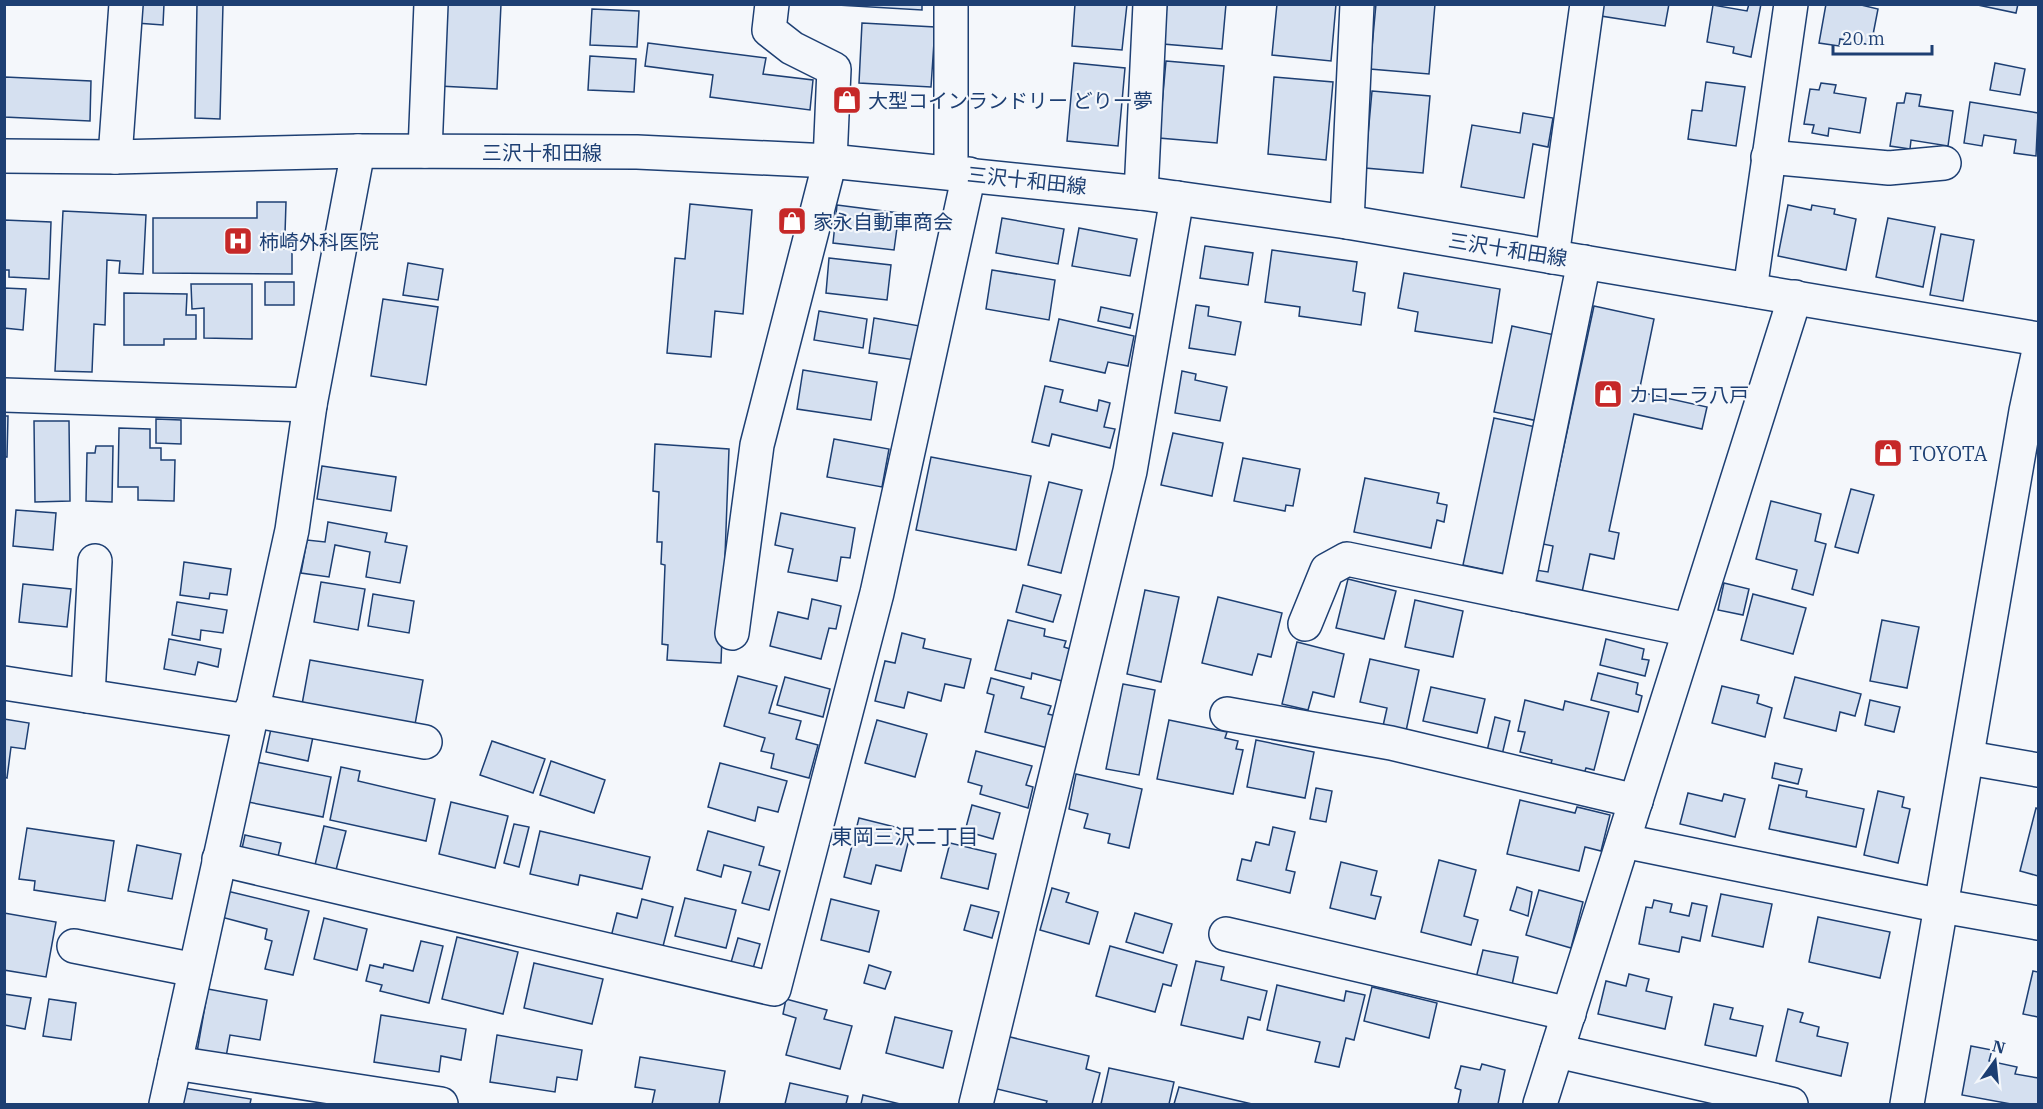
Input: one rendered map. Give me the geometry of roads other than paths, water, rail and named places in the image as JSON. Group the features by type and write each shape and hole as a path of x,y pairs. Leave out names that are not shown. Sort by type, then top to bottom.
{"street":[{"path":"115,157 126,4"},
{"path":"426,151 431,4"},
{"path":"732,633 757,445 830,161 834,69 792,48 769,30 772,4"},
{"path":"219,859 774,989 877,592 960,173 951,4"},
{"path":"1141,193 1150,4"},
{"path":"1347,222 1358,4"},
{"path":"1516,594 1568,259 1587,4"},
{"path":"1750,290 1791,4"},
{"path":"166,1104 249,715 292,530 310,405 358,151"},
{"name":"三沢十和田線","path":"4,156 115,157 358,151 637,152 830,161 1141,193 1347,222 2038,339"},
{"path":"1768,157 1889,168 1944,163"},
{"path":"976,1104 1130,471 1177,198"},
{"path":"1540,1104 1795,297"},
{"path":"1907,1104 1969,758 2026,411 2038,355"},
{"path":"4,395 310,405"},
{"path":"1305,624 1327,570 1347,560 1689,630"},
{"path":"88,696 95,561"},
{"path":"4,683 88,696 249,715 425,742"},
{"path":"1227,714 1391,743 1636,801"},
{"path":"1969,758 2038,770"},
{"path":"1624,841 1942,906 2038,923"},
{"path":"1226,934 1569,1014"},
{"path":"74,946 195,970"},
{"path":"1557,1051 1791,1104"},
{"path":"175,1063 441,1104"}],"place":[{"name":"大型コインランドリー どりー夢","path":"847,100"},
{"name":"家永自動車商会","path":"792,221"},
{"name":"柿崎外科医院","path":"238,241"},
{"name":"カローラ八戸","path":"1608,394"},
{"name":"TOYOTA","path":"1888,453"}],"district":[{"name":"東岡三沢二丁目","path":"905,836"}]}
